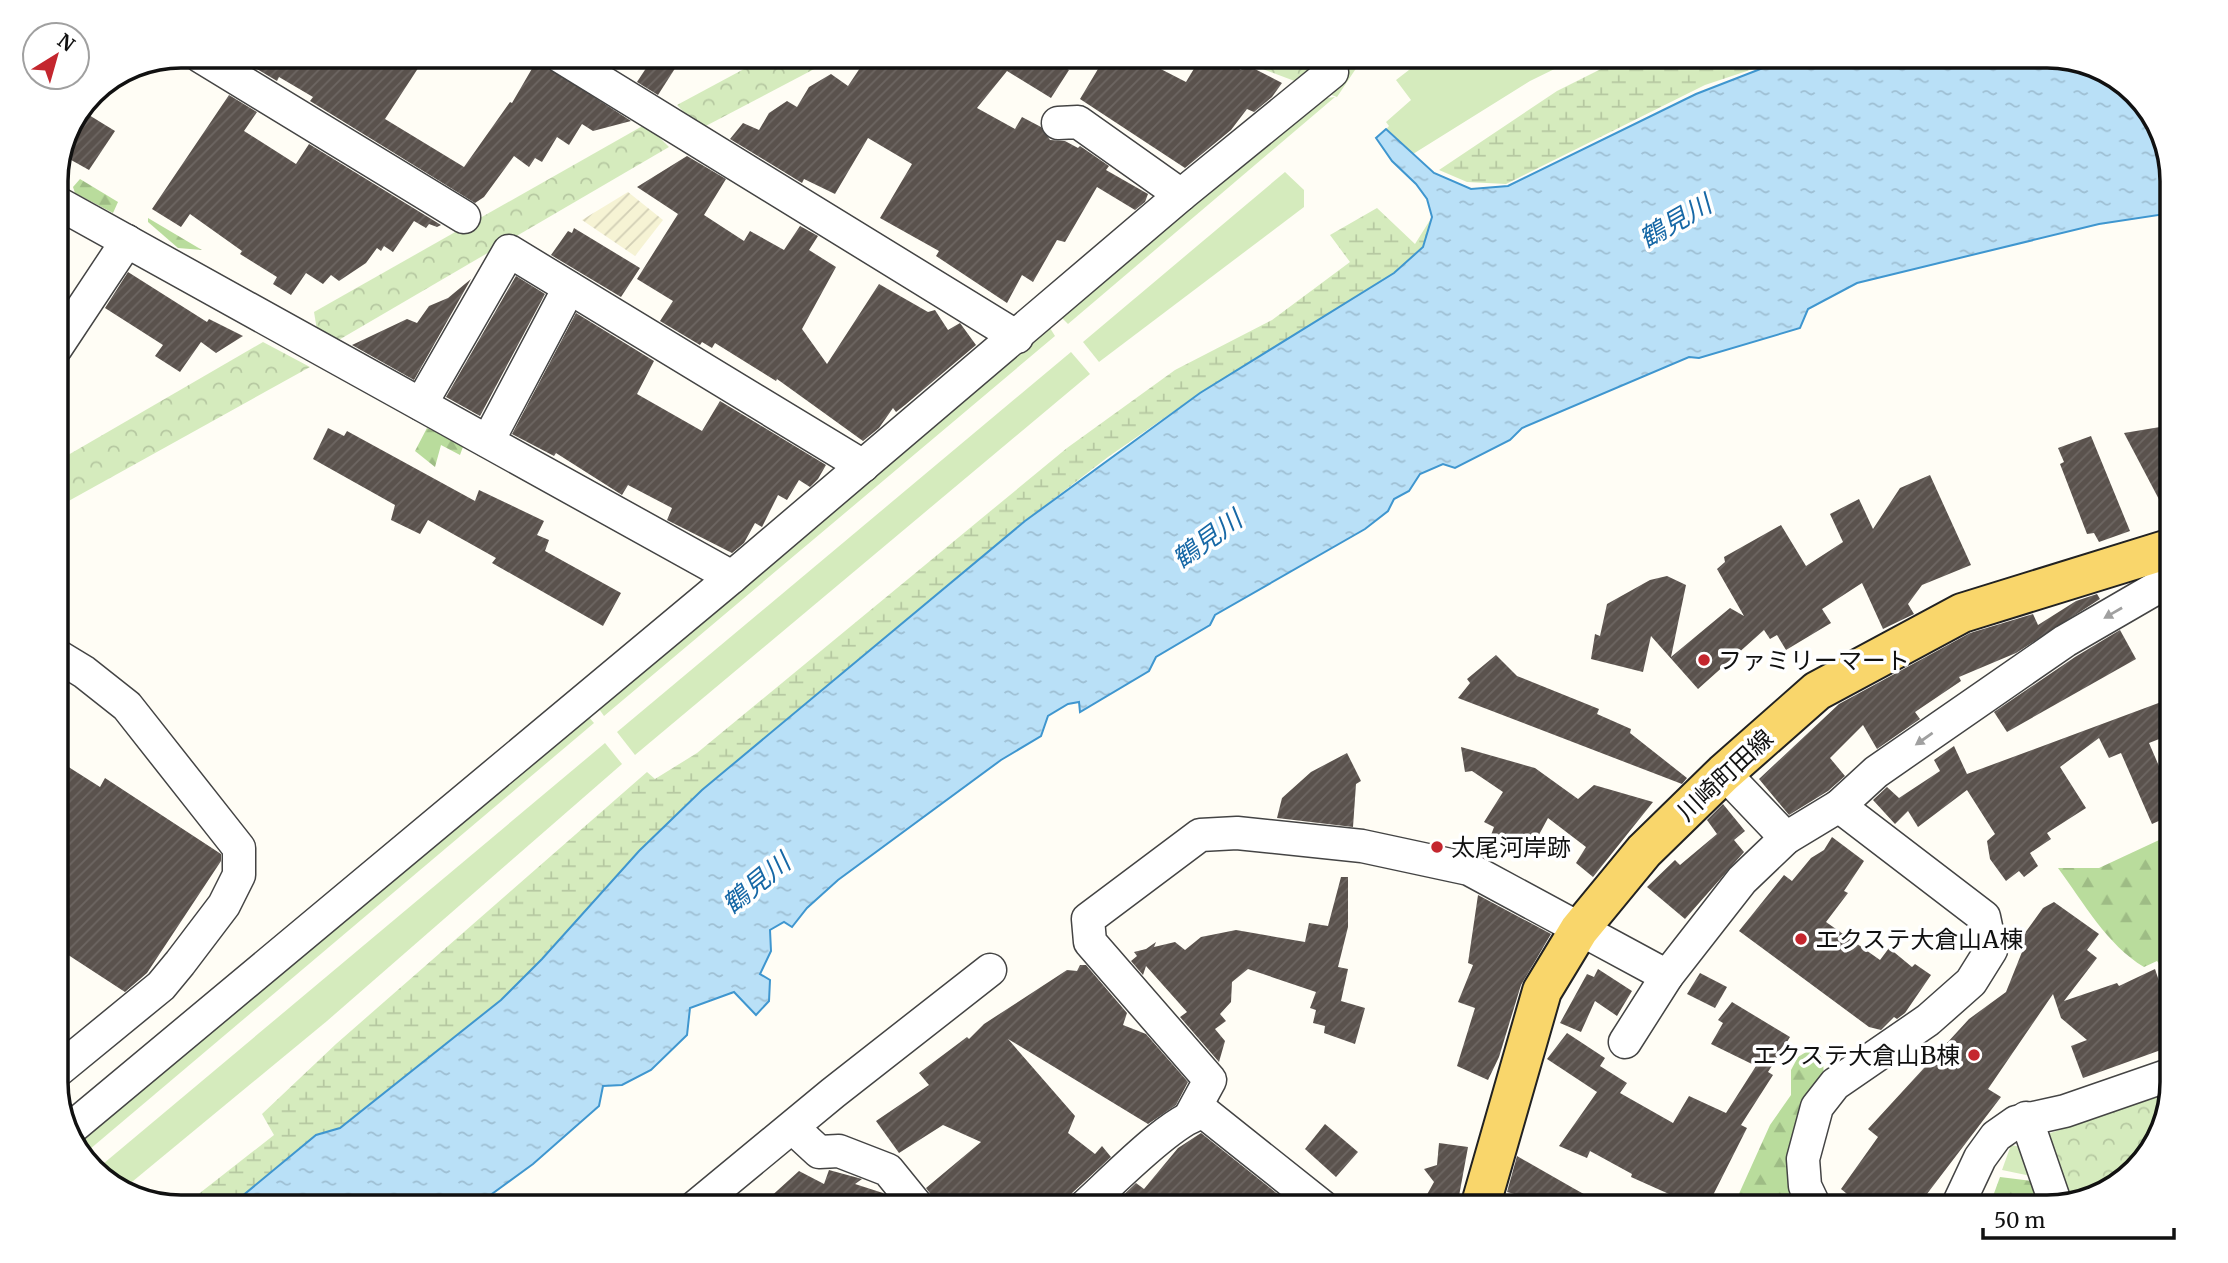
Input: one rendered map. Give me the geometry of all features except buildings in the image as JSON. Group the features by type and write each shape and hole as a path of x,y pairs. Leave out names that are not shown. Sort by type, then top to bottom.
{"main road":[{"name":"川崎町田線","path":"1483,1195 1542,991 1579,930 1644,851 1724,773 1817,691 1962,613 2160,552"}],"street":[{"path":"220,68 464,217"},
{"path":"580,68 1017,337"},
{"path":"77,1124 732,577 1181,195 1332,72"},
{"path":"1058,123 1078,122 1181,195"},
{"path":"68,209 732,577"},
{"path":"68,330 127,241"},
{"path":"421,404 509,251 863,466"},
{"path":"488,441 569,288"},
{"path":"1625,1042 1667,976 1742,880 1786,838 1839,806 1875,772 2066,641 2160,586"},
{"path":"68,663 127,706 239,848 239,875 224,905 161,986 68,1062"},
{"path":"1724,773 1786,838"},
{"path":"1809,1195 1805,1186 1803,1159 1817,1107 1836,1084 1928,1020 1971,982 1991,950 1984,917 1839,806"},
{"path":"1098,1195 1192,1113 1210,1080 1090,942 1088,919 1200,835 1237,833 1362,846 1469,869 1667,976"},
{"path":"716,1195 793,1128 990,970"},
{"path":"1963,1195 1980,1158 1996,1136 2026,1118 2065,1111 2160,1078"},
{"path":"1192,1113 1205,1113 1308,1195"},
{"path":"2026,1118 2052,1195"},
{"path":"793,1128 819,1152 839,1151 888,1170 908,1195"}],"shaded area":[{"path":"628,192 663,220 635,256 582,220"}],"green space":[{"path":"746,68 816,68 700,129 677,105"},
{"path":"1260,68 1356,68 1337,97"},
{"path":"1412,68 1557,68 1530,81 1413,154 1386,129 1389,126 1386,122 1411,100 1396,80"},
{"path":"1603,68 1756,68 1705,85 1506,184 1467,182 1439,170 1557,91"},
{"path":"1335,97 1068,324 1060,316 1318,99"},
{"path":"646,124 669,147 337,341 317,330 314,312"},
{"path":"1285,172 1304,190 1304,207 1099,362 1083,342"},
{"path":"80,179 118,202 113,213 75,193 73,187"},
{"path":"1377,208 1415,244 1432,217 1423,246 1394,273 1200,393 1108,457 1025,521 702,790 639,851 542,960 501,1000 340,1128 316,1135 244,1195 197,1195 274,1135 262,1114 336,1044 647,772 655,779 697,753 1067,448 1175,370 1272,320 1350,262 1330,235"},
{"path":"148,218 202,250 178,248 148,222"},
{"path":"1050,328 1055,336 604,716 599,709 615,696 612,690"},
{"path":"263,342 310,367 68,501 68,455"},
{"path":"1071,352 1090,374 635,755 617,732"},
{"path":"427,428 464,444 460,455 441,445 435,467 415,451"},
{"path":"587,715 594,723 90,1149 83,1137"},
{"path":"605,743 622,764 327,1021 131,1183 103,1164"},
{"path":"2160,840 2160,965 2157,961 2144,967 2119,947 2107,935 2058,868 2099,868"},
{"path":"1814,1047 1823,1060 1824,1079 1799,1108 1802,1195 1738,1195 1770,1125 1791,1095 1791,1070 1798,1057"},
{"path":"2159,1095 2145,1138 2127,1162 2103,1180 2076,1191 2044,1195 2025,1142"},
{"path":"2011,1145 2021,1147 2031,1176 2002,1170"},
{"path":"2000,1177 2032,1181 2037,1195 1993,1195"}],"water":[{"name":"鶴見川","path":"1763,68 2047,68 2076,72 2103,83 2116,92 2141,118 2158,159 2160,215 2099,224 1857,283 1808,309 1800,328 1699,358 1689,357 1522,428 1510,440 1455,468 1443,464 1420,474 1409,491 1394,499 1388,511 1365,529 1215,615 1210,625 1156,657 1149,671 1080,712 1079,702 1068,704 1048,716 1041,736 1001,760 838,880 807,908 792,927 784,922 770,930 771,951 760,974 770,980 769,1001 756,1015 734,992 690,1008 687,1035 651,1070 622,1085 603,1086 599,1106 533,1164 490,1195 244,1195 316,1135 340,1128 501,1000 542,959 639,851 702,790 1025,521 1200,393 1394,273 1423,247 1432,217 1427,199 1392,161 1376,138 1386,129 1434,173 1471,189 1508,186 1696,94"}],"place":[{"name":"ファミリーマート","path":"1704,660"},
{"name":"太尾河岸跡","path":"1437,847"},
{"name":"エクステ大倉山A棟","path":"1801,939"},
{"name":"エクステ大倉山B棟","path":"1974,1055"}]}
